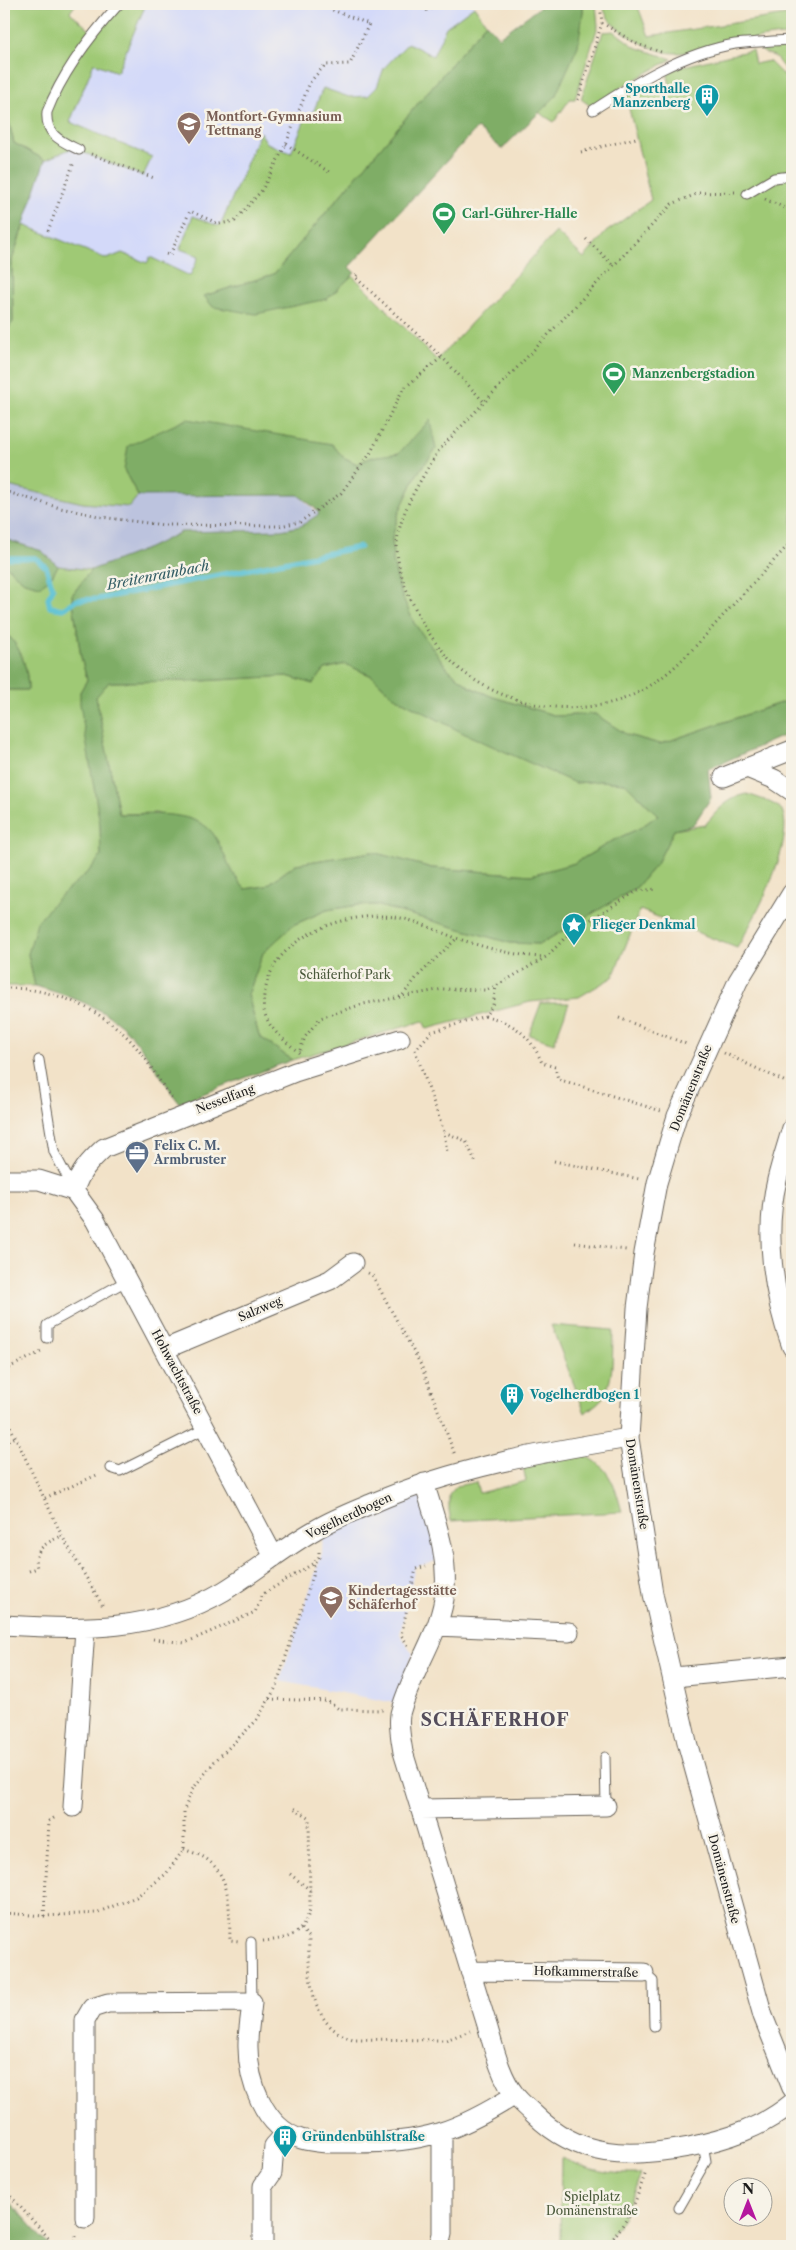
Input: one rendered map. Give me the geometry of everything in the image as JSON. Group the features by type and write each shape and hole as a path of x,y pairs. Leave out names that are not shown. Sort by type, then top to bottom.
{"street":[{"path":"724,777 792,750"},
{"path":"747,768 774,779 792,792"},
{"name":"Domänenstraße","path":"792,894 738,981 677,1116 657,1183 644,1253 637,1308 629,1438 653,1594 674,1677 687,1742 752,1982 776,2052 792,2088"},
{"name":"Nesselfang","path":"74,1191 78,1176 86,1164 104,1148 295,1072 400,1039"},
{"path":"792,1128 776,1182 772,1242 774,1282 792,1347"},
{"path":"4,1180 39,1180 74,1191"},
{"name":"Hohwachtstraße","path":"74,1191 95,1220 128,1280 274,1557"},
{"name":"Salzweg","path":"165,1349 330,1280 352,1263"},
{"name":"Vogelherdbogen","path":"4,1624 84,1629 116,1626 162,1617 193,1606 223,1591 316,1529 373,1502 424,1483 462,1473 583,1446 629,1438"},
{"path":"424,1483 443,1546 445,1560 444,1600 437,1626 420,1662 400,1715 399,1728 403,1752 499,2063 515,2095 542,2122 566,2139 594,2149 613,2153 650,2154 733,2136 774,2118 792,2103"},
{"path":"437,1626 569,1632"},
{"path":"73,1807 84,1629"},
{"path":"674,1677 792,1666"},
{"path":"421,1809 606,1806"},
{"name":"Hofkammerstraße","path":"470,1971 644,1973"},
{"path":"85,2218 85,2020 92,2008 108,2003 252,2002 248,2044 250,2071 264,2110 286,2133 301,2139 320,2143 383,2143 442,2134 483,2115 515,2095"},
{"path":"263,2246 263,2186 272,2173 274,2146 286,2133"},
{"path":"439,2246 442,2234 442,2134"}],"lane":[{"path":"79,150 58,140 51,133 46,120 47,112 93,33 119,4"},
{"path":"593,110 654,73 685,59 733,45 792,40"},
{"path":"747,194 774,178 792,176"},
{"path":"39,1060 54,1152 74,1191"},
{"path":"47,1338 47,1324 128,1280"},
{"path":"111,1468 120,1471 206,1428"},
{"path":"605,1757 606,1806"},
{"path":"251,1942 252,2002"},
{"name":"Hofkammerstraße","path":"644,1973 653,1981 654,2026"},
{"path":"679,2208 706,2161 703,2144"}],"path":[{"path":"166,254 170,255 190,211 220,224 235,221 262,190 286,144 310,82 325,64 350,64 369,24 317,4"},
{"path":"407,4 427,10 446,4"},
{"path":"578,100 602,23 600,4"},
{"path":"602,23 636,44 670,55"},
{"path":"792,45 788,48 792,69"},
{"path":"581,152 636,138"},
{"path":"286,144 332,174"},
{"path":"48,231 79,150"},
{"path":"100,157 154,178"},
{"path":"792,211 747,194 712,191 687,196 672,204 439,450 416,488 404,516 398,536 398,562 407,592 420,620 437,644 454,663 475,679 498,691 549,707 578,708 606,704 654,685 678,664 792,541"},
{"path":"586,239 613,265"},
{"path":"357,275 355,277 442,357 484,402"},
{"path":"4,491 60,508 108,518 164,525 280,526 300,522 341,493 370,454 403,389 442,357"},
{"path":"295,1072 305,1037 320,1018 362,1004 443,989 486,990 546,957 572,931 637,892 657,889"},
{"path":"300,1053 274,1030 266,1018 262,1002 268,977 277,960 302,938 326,926 364,916 396,917 508,954 546,957"},
{"path":"403,996 417,977 457,938"},
{"path":"485,1016 493,1005 496,986"},
{"path":"4,988 34,990 50,994 78,1004 107,1020 127,1036 183,1115"},
{"path":"400,1039 404,1051 415,1050 431,1032 485,1016 501,1019 518,1029 534,1045 542,1063 556,1068 558,1079 677,1116"},
{"path":"619,1018 705,1051"},
{"path":"415,1050 444,1132 447,1152"},
{"path":"730,1056 792,1085"},
{"path":"444,1132 466,1141 476,1163"},
{"path":"554,1161 657,1183"},
{"path":"575,1243 644,1253"},
{"path":"352,1263 372,1276 421,1365 462,1473"},
{"path":"4,1370 47,1349 47,1338"},
{"path":"4,1413 62,1536 116,1626"},
{"path":"4,1442 16,1437"},
{"path":"44,1498 111,1468"},
{"path":"29,1572 37,1568 38,1550 46,1543 62,1536"},
{"path":"420,1662 401,1635 416,1569 445,1560"},
{"path":"4,1913 44,1916 96,1913 136,1897 166,1874 184,1849 184,1810 192,1790 214,1762 256,1721 269,1699 293,1639 313,1576 314,1563"},
{"path":"269,1699 327,1701 339,1709 386,1710 400,1715"},
{"path":"44,1916 49,1821 73,1807"},
{"path":"184,1849 205,1857 225,1882 228,1894 230,1941 251,1942 286,1939 301,1929 307,1922 310,1909 309,1817 292,1807"},
{"path":"290,1874 310,1891"},
{"path":"301,1929 309,1937 313,1999 330,2026 343,2037 353,2039 446,2040 487,2025"},
{"path":"608,2246 630,2213 650,2154"},
{"path":"4,2189 56,2246"}],"shaded area":[{"path":"119,4 473,4 486,23 274,274 149,312 12,260 45,160 71,148 59,142"},
{"path":"4,485 83,503 129,507 138,496 298,495 319,514 301,526 281,530 181,532 149,548 91,570 58,566 42,551 4,539"},
{"path":"424,1490 443,1559 415,1567 400,1634 413,1654 395,1703 280,1681 322,1553 323,1535"}],"green space":[{"path":"4,4 76,4 70,12 93,33 119,4 146,4 117,72 94,63 70,122 152,157 143,176 72,148 45,160 14,143 4,101"},
{"path":"544,4 583,4 578,46 555,97 502,149 477,128 349,267 355,273 327,299 256,314 213,307 204,296 274,274 486,23 499,37"},
{"path":"583,4 596,4 598,26 575,99 570,99 554,122 538,112 555,97 583,13"},
{"path":"603,4 637,4 649,36 792,14 792,35 762,38 704,50 669,53 648,46 621,31 608,17"},
{"name":"Manzenbergstadion","path":"474,6 486,23 274,274 204,296 334,293 352,275 437,360 556,232 584,258 606,232 651,200 626,96 670,86 667,70 752,50 755,64 769,61 792,84 792,699 660,744 627,735 595,714 557,716 493,697 470,687 448,669 414,623 400,591 393,561 392,538 399,512 417,474 436,449 372,457 357,464 343,457 332,444 124,470 138,496 129,507 83,503 4,485 4,334 13,322 12,260 24,225 107,259 122,253 147,263 150,257 190,276 199,256 180,249 193,216 218,226 222,222 260,132 267,143 291,153 307,115 312,115 323,88 349,97 368,96 377,87 384,68 408,43 433,56 446,27"},
{"path":"614,31 635,47 672,59 623,86 592,107 581,99 603,32"},
{"path":"792,42 792,78 774,56 763,52 756,45"},
{"path":"4,101 14,143 45,160 12,260 13,322 4,334"},
{"path":"187,419 332,444 343,457 357,464 372,457 399,453 430,420 436,449 417,474 399,512 392,538 393,561 400,591 414,623 448,669 470,687 493,697 557,716 595,714 627,735 660,744 792,699 792,732 708,769 711,798 693,825 674,830 657,863 636,888 540,944 510,943 376,905 358,905 327,910 293,925 263,953 248,995 259,1036 292,1060 179,1103 143,1050 121,1025 86,1004 35,986 28,954 37,922 56,900 89,871 101,856 100,824 80,704 80,692 87,680 81,657 72,595 91,570 149,548 181,532 281,530 301,526 319,514 315,508 298,495 138,496 124,470 128,446","holes":["345,664 372,676 393,696 463,733 575,783 601,781 625,783 658,815 640,828 614,840 575,863 531,875 432,868 372,852 296,864 266,886 245,889 232,870 216,838 208,828 198,822 186,817 172,815 119,814 96,697 109,682 201,681 287,676 313,684 325,669"]},
{"path":"4,539 42,551 58,566 50,579 40,586 24,582 4,564"},
{"path":"4,564 24,582 50,579 58,566 91,570 72,595 81,657 87,680 80,692 100,824 101,856 89,871 57,900 28,954 35,986 4,986 4,690 28,690 27,674 22,658 15,644 4,632"},
{"path":"4,632 15,644 22,658 27,674 28,690 4,690"},
{"path":"345,664 372,676 393,696 460,731 575,783 601,781 625,783 658,815 640,828 614,840 575,863 531,875 432,868 372,852 296,864 266,886 245,889 230,871 215,836 156,813 119,814 96,696 109,682 201,681 287,676 313,684 325,669"},
{"name":"Schäferhof Park","path":"747,794 766,800 779,807 782,810 785,824 779,860 772,880 737,948 640,910 613,977 579,997 530,1002 427,1029 423,1021 292,1060 259,1036 248,995 263,953 293,925 327,910 358,905 376,905 510,943 540,944 636,888 657,863 674,830 705,825 728,802"},
{"path":"541,1003 569,1003 554,1043 529,1035"},
{"path":"551,1325 613,1330 612,1365 607,1390 603,1397 585,1413"},
{"path":"577,1453 596,1462 603,1468 613,1483 622,1512 451,1521 449,1495 457,1486 476,1482 479,1493 526,1481 523,1466"},
{"name":"Spielplatz Domänenstraße","path":"561,2158 600,2171 620,2174 641,2174 621,2221 603,2246 560,2246"},
{"path":"4,2195 50,2246 4,2246"}],"waterway":[{"name":"Breitenrainbach","path":"4,558 36,558 46,567 53,589 48,598 50,607 63,609 77,600 98,599 360,547"}],"place":[{"name":"Sporthalle Manzenberg","path":"707,117"},
{"name":"Montfort-Gymnasium Tettnang","path":"189,145"},
{"name":"Carl-Gührer-Halle","path":"444,235"},
{"name":"Manzenbergstadion","path":"614,395"},
{"name":"Flieger Denkmal","path":"574,946"},
{"name":"Felix C. M. Armbruster","path":"137,1174"},
{"name":"Vogelherdbogen 1","path":"512,1416"},
{"name":"Kindertagesstätte Schäferhof","path":"331,1619"},
{"name":"Gründenbühlstraße","path":"285,2158"}],"district":[{"name":"SCHÄFERHOF","path":"495,1720"}]}
